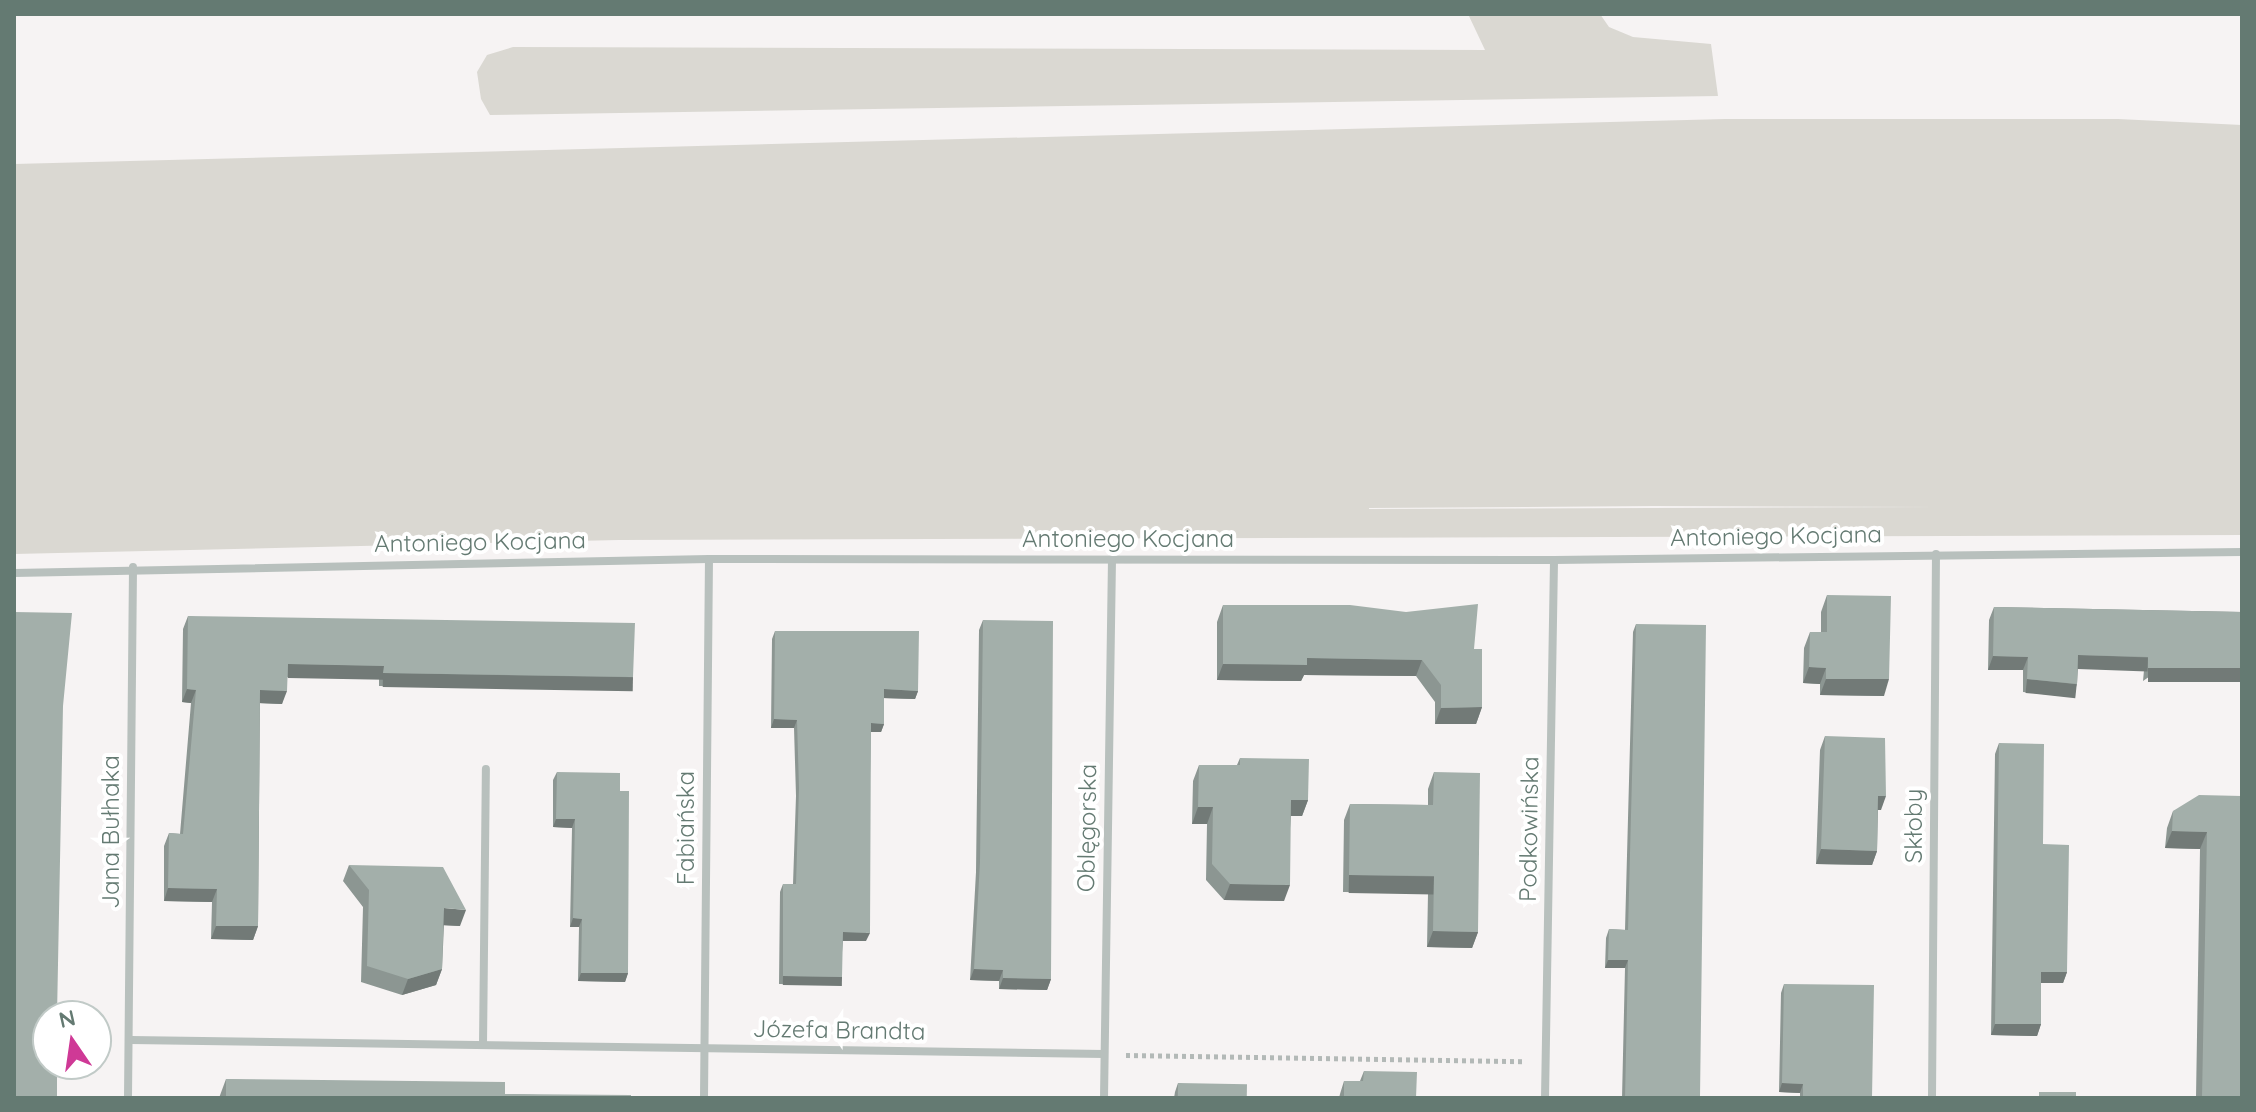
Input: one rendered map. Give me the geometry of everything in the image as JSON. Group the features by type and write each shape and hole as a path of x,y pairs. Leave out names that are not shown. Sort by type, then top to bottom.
{"street":[{"name":"Antoniego Kocjana","path":"14,573 133,567 709,559 1554,560 2242,552"},
{"name":"Skłoby","path":"1932,1098 1936,554"},
{"name":"Fabiańska","path":"704,1098 709,559"},
{"name":"Oblęgorska","path":"1104,1098 1112,559"},
{"name":"Podkowińska","path":"1545,1098 1554,560"},
{"name":"Jana Bułhaka","path":"128,1098 131,1040 133,567"},
{"path":"483,1045 486,769"},
{"name":"Józefa Brandta","path":"131,1040 1104,1054"}],"path":[{"path":"1104,1054 1545,1061"}],"shaded area":[{"path":"1468,14 1600,14 1609,27 1633,37 1711,44 1718,96 490,115 481,99 477,72 487,55 513,47 1485,50"},
{"path":"1725,119 2118,119 2242,125 2242,535 619,540 14,554 14,164","holes":["1654,506 1939,507 1369,509"]}],"building":[{"path":"1827,595 1891,596 1889,679 1826,679 1826,668 1809,667 1810,632 1827,632"},
{"path":"1478,604 1474,649 1482,649 1482,707 1441,708 1441,685 1422,660 1307,658 1307,665 1223,664 1223,605 1350,605 1406,612"},
{"path":"1994,607 2242,612 2242,668 2148,668 2148,657 2078,655 2077,684 2027,679 2028,657 1993,656"},
{"path":"14,612 72,613 63,706 57,1000 32,1000 32,1080 57,1080 57,1098 14,1098"},
{"path":"188,616 635,623 633,677 383,673 384,666 288,664 287,691 260,690 258,926 216,926 217,889 168,888 169,833 183,834 196,690 187,689"},
{"path":"983,620 1053,621 1051,979 1003,978 1003,970 974,969 980,862"},
{"path":"1636,624 1706,625 1700,1098 1625,1098 1628,960 1608,960 1609,929 1628,930"},
{"path":"775,631 919,631 918,691 884,689 884,724 871,723 870,933 843,932 842,977 783,976 783,884 796,884 799,788 797,720 774,719"},
{"path":"1825,736 1885,738 1886,796 1878,796 1877,851 1821,849"},
{"path":"1999,743 2044,744 2043,844 2069,845 2067,972 2041,972 2041,1024 1995,1024"},
{"path":"1240,758 1309,759 1308,800 1291,800 1290,885 1230,884 1212,864 1213,807 1198,807 1199,765 1240,765"},
{"path":"557,772 620,773 620,791 629,791 628,973 581,973 582,919 573,918 575,819 556,819"},
{"path":"1434,772 1480,773 1478,932 1433,931 1434,876 1349,875 1350,804 1433,805"},
{"path":"2199,795 2242,796 2242,1098 2202,1098 2207,832 2172,831 2173,811"},
{"path":"349,865 443,867 466,910 444,908 442,969 408,979 367,966 369,890"},
{"path":"1784,984 1874,985 1872,1098 1803,1098 1803,1084 1782,1083"},
{"path":"1364,1071 1417,1072 1416,1098 1344,1098 1344,1081 1363,1081"},
{"path":"226,1079 505,1082 505,1094 631,1095 631,1098 226,1098"},
{"path":"1178,1083 1247,1084 1247,1098 1178,1098"},
{"path":"2039,1092 2076,1092 2076,1098 2039,1098"}]}
